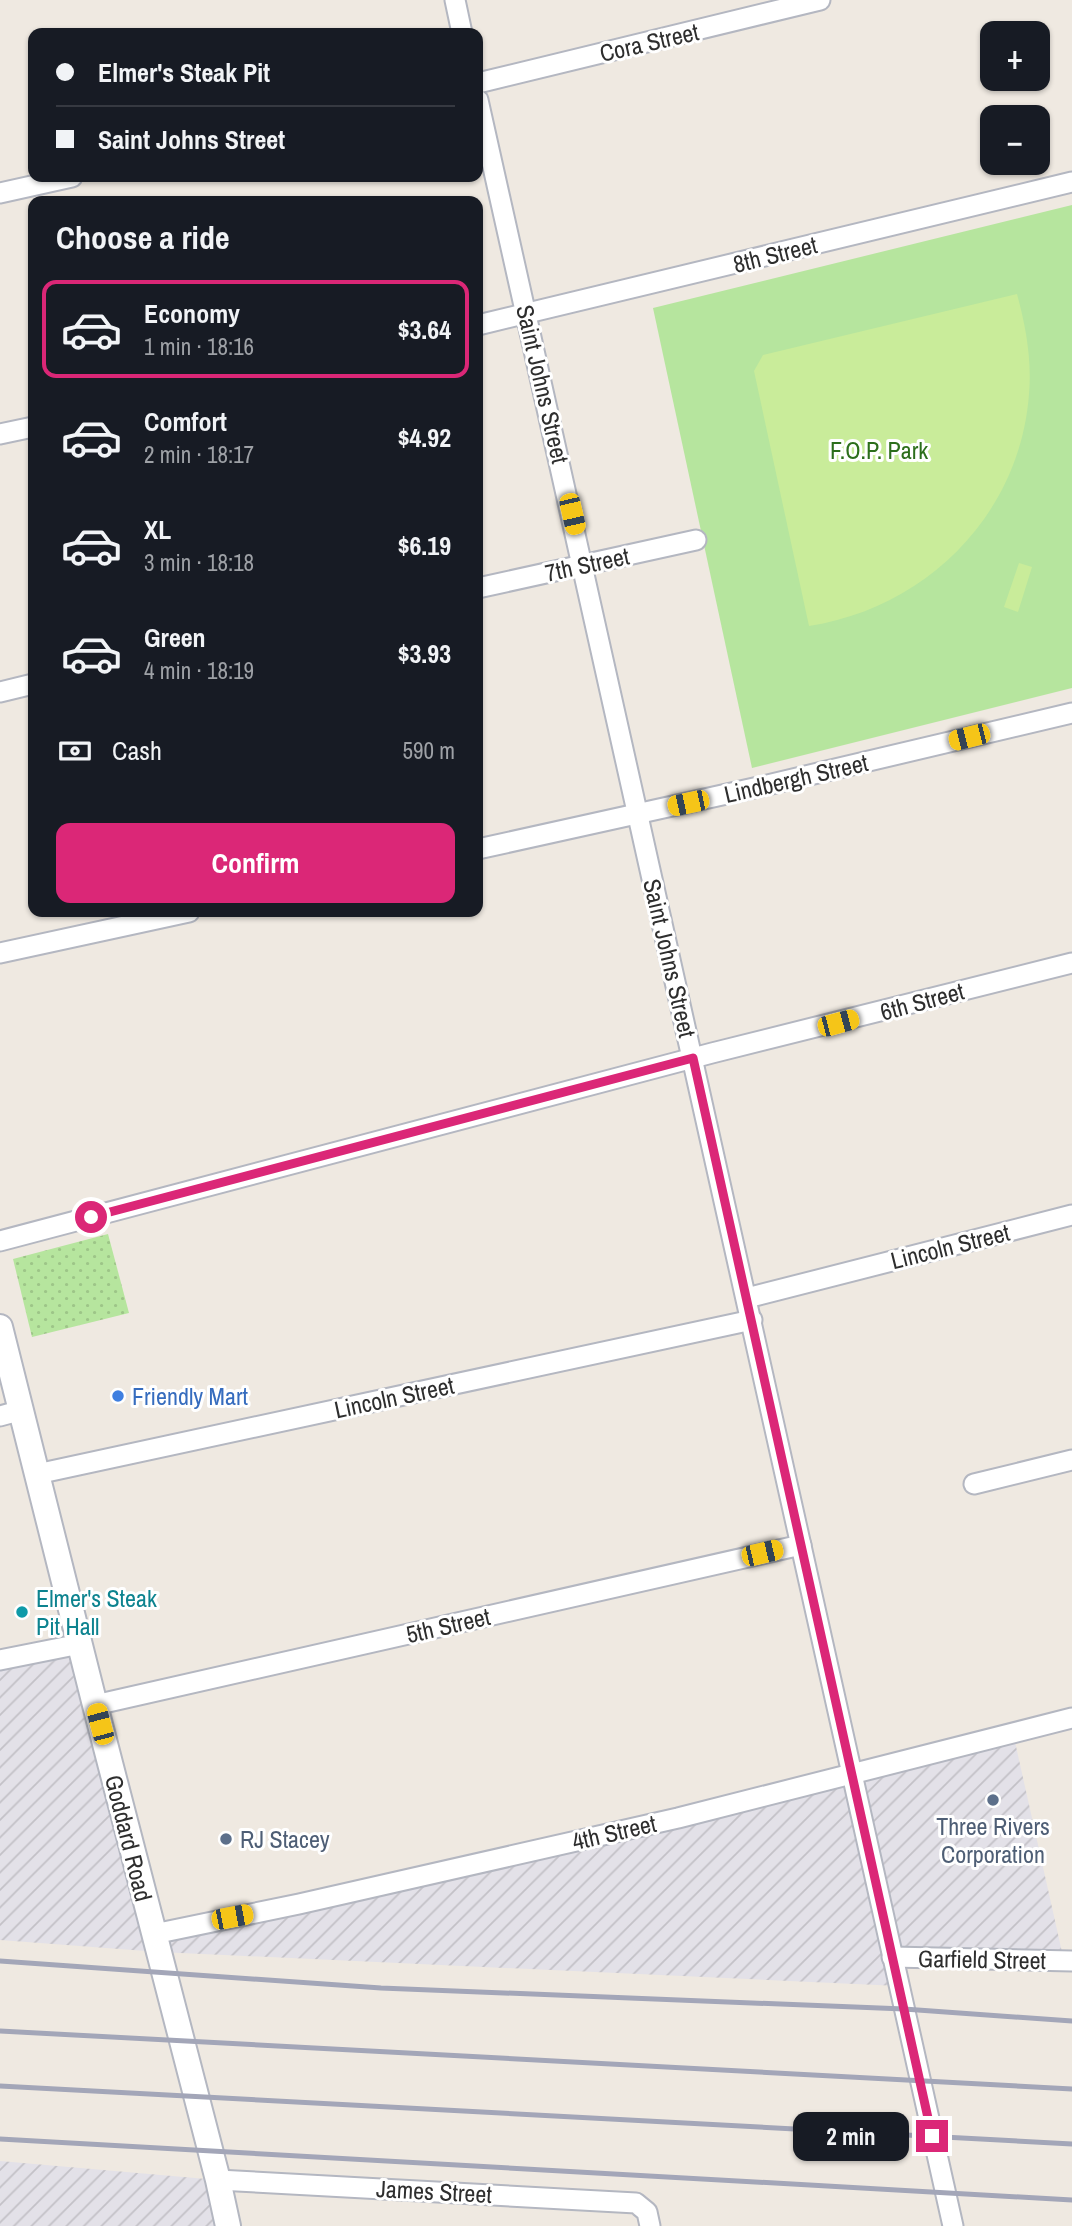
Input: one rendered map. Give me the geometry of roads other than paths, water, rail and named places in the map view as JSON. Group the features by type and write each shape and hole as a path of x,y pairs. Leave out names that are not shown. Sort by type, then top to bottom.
{"street":[{"path":"455,0 461,28"},
{"name":"Cora Street","path":"483,81 820,0"},
{"name":"Saint Johns Street","path":"483,122 953,2226"},
{"path":"0,193 50,182"},
{"name":"8th Street","path":"483,324 1072,182"},
{"path":"0,434 28,428"},
{"name":"7th Street","path":"483,587 696,540"},
{"path":"0,692 28,685"},
{"name":"Lindbergh Street","path":"483,848 1072,713"},
{"path":"0,953 167,917"},
{"name":"6th Street","path":"0,1241 693,1058 1072,963"},
{"name":"Lincoln Street","path":"747,1298 1072,1215"},
{"name":"Lincoln Street","path":"37,1474 752,1320"},
{"name":"Goddard Road","path":"0,1327 11,1413 37,1474 228,2226"},
{"path":"974,1484 1072,1460"},
{"name":"5th Street","path":"95,1705 801,1545"},
{"path":"0,1660 80,1644"},
{"name":"4th Street","path":"154,1934 552,1846 852,1775 1072,1718"},
{"name":"Garfield Street","path":"892,1957 1072,1961"},
{"name":"James Street","path":"218,2180 636,2203 648,2219"}],"railway":[{"path":"0,1961 381,1988 904,2009 1072,2021"},
{"path":"0,2031 1072,2089"},
{"path":"0,2086 1072,2144"},
{"path":"0,2139 1072,2200"}],"place":[{"name":"Friendly Mart","path":"118,1396"},
{"name":"Elmer's Steak Pit Hall","path":"22,1612"},
{"name":"Three Rivers Corporation","path":"993,1800"},
{"name":"RJ Stacey","path":"226,1839"}],"park label":[{"name":"F.O.P. Park","path":"879,450"}]}
